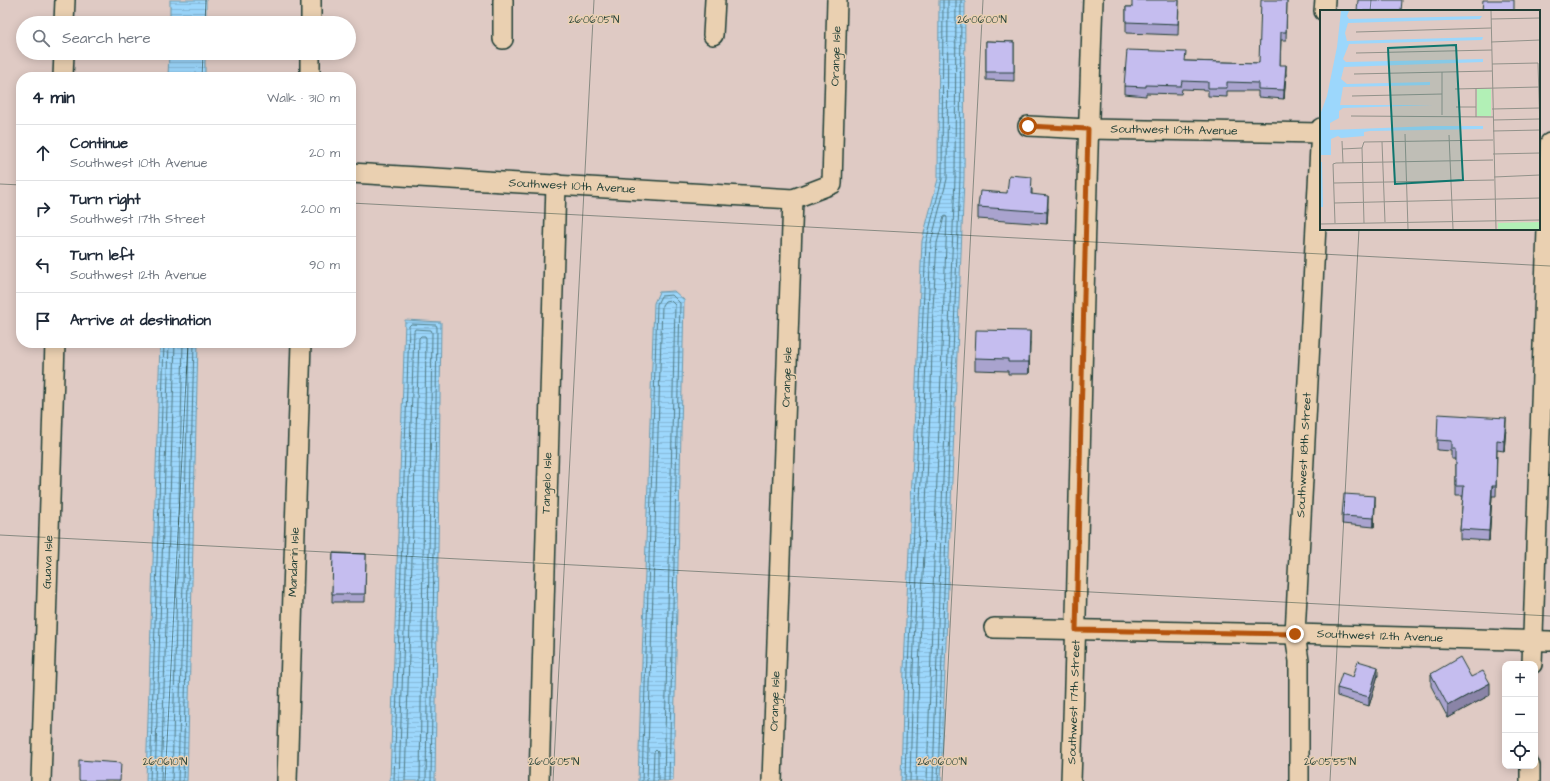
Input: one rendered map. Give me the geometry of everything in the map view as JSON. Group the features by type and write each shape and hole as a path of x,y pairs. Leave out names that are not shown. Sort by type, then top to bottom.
{"street":[{"path":"64,16 65,0"},
{"path":"311,16 312,0"},
{"path":"503,0 503,39"},
{"path":"713,35 715,0"},
{"name":"Orange Isle","path":"772,781 793,199 832,184 838,0"},
{"name":"Southwest 17th Street","path":"1071,781 1088,129 1093,0"},
{"path":"1324,10 1325,0"},
{"path":"63,72 64,60"},
{"path":"310,60 310,72"},
{"name":"Southwest 10th Avenue","path":"1028,126 1088,129 1320,133"},
{"path":"1533,661 1542,641 1550,143"},
{"name":"Southwest 18th Street","path":"1299,781 1299,660 1295,634 1320,152"},
{"name":"Southwest 10th Avenue","path":"356,173 793,199"},
{"name":"Tangelo Isle","path":"539,781 556,184"},
{"name":"Guava Isle","path":"41,781 55,348"},
{"name":"Mandarin Isle","path":"287,781 301,348"},
{"name":"Southwest 12th Avenue","path":"994,628 1542,641"},
{"path":"1530,769 1530,781"}],"water":[{"path":"170,0 206,0 206,16 170,16"},
{"path":"939,0 965,0 964,178 941,781 901,781 904,669 922,241 938,179"},
{"path":"169,60 205,60 205,72 168,72"},
{"path":"674,291 684,300 673,781 638,781 654,303 659,292"},
{"path":"405,320 441,322 435,781 390,781"},
{"path":"160,348 198,348 187,781 146,781"}],"building":[{"path":"1132,0 1179,0 1178,24 1126,22 1126,7 1132,7"},
{"path":"1261,0 1287,0 1286,32 1281,32 1280,65 1286,65 1284,90 1258,89 1258,83 1227,82 1227,88 1208,88 1208,82 1182,81 1181,86 1124,86 1127,50 1186,52 1185,61 1259,63"},
{"path":"1358,0 1402,0 1401,10 1357,10"},
{"path":"1483,0 1514,0 1514,10 1482,10"},
{"path":"986,41 1014,42 1014,72 986,72"},
{"path":"1009,175 1032,177 1031,194 1048,196 1047,212 978,207 980,191 1007,193"},
{"path":"976,330 1030,331 1029,362 1008,362 1008,359 975,358"},
{"path":"1438,414 1506,418 1504,441 1497,440 1496,486 1492,486 1489,531 1460,529 1464,486 1456,486 1456,449 1452,449 1452,441 1437,440"},
{"path":"1344,494 1375,496 1374,518 1342,516"},
{"path":"333,553 366,554 365,594 332,594"},
{"path":"1460,657 1471,677 1483,671 1490,683 1448,706 1431,674"},
{"path":"1358,661 1378,667 1369,697 1337,688 1342,673 1353,677"},
{"path":"79,760 121,763 120,781 79,781"}],"route":[{"path":"1028,126 1088,129 1076,630 1295,634"}]}
